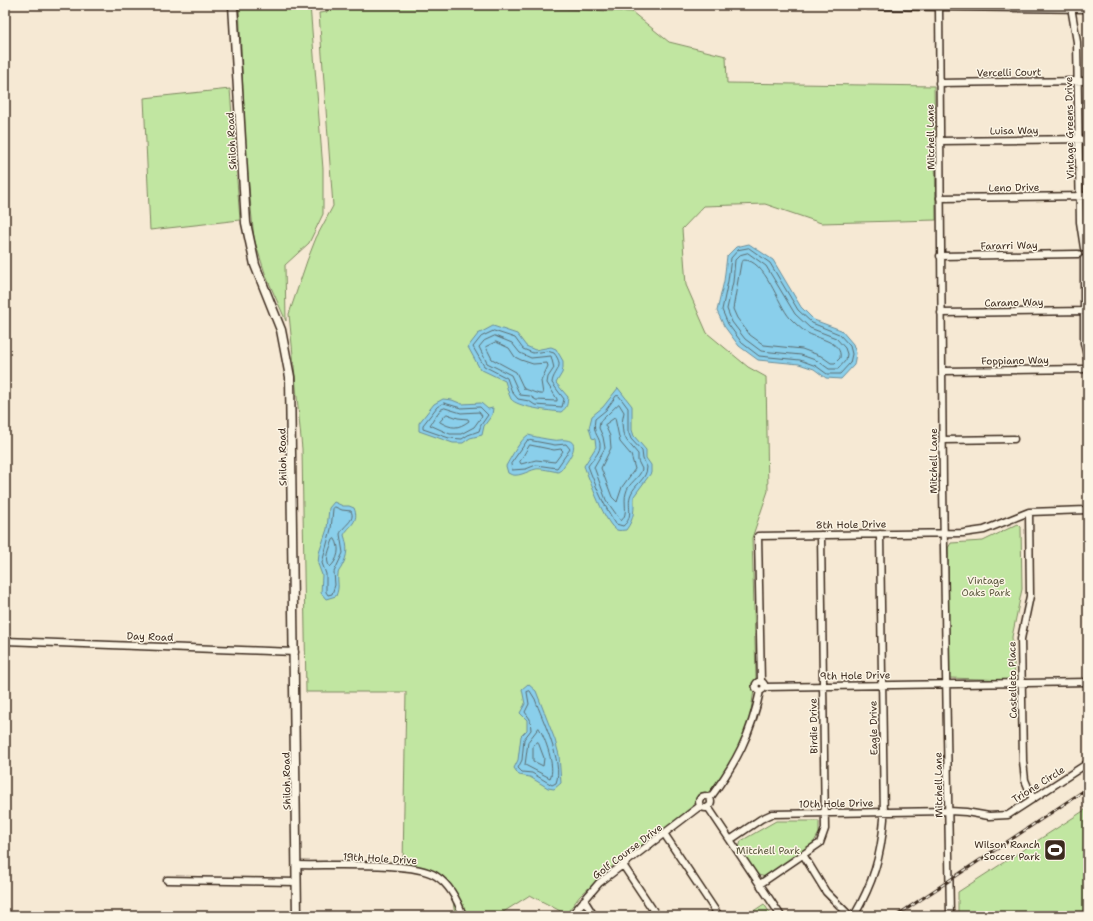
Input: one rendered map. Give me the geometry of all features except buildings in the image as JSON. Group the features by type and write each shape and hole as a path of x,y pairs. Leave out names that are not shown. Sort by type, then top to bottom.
{"main road":[{"name":"Shiloh Road","path":"233,5 246,223 255,265 281,330 290,377 295,652 297,916"},
{"path":"867,5 1088,8"}],"street":[{"name":"Mitchell Lane","path":"938,6 940,256 950,916"},
{"name":"Vintage Greens Drive","path":"1071,7 1077,42 1080,222 1086,249"},
{"name":"Vercelli Court","path":"939,83 1078,81"},
{"path":"1078,81 1088,81"},
{"name":"Luisa Way","path":"940,141 1088,139"},
{"name":"Leno Drive","path":"940,198 1088,196"},
{"path":"1086,249 1081,249 1078,254 1079,257 1086,258 1086,311 1084,343 1088,360"},
{"name":"Fararri Way","path":"940,256 1078,254"},
{"name":"Carano Way","path":"941,313 1086,311"},
{"name":"Foppiano Way","path":"942,370 1088,369"},
{"path":"943,440 1014,439"},
{"name":"8th Hole Drive","path":"762,687 758,536 944,533 984,530 1029,512 1088,510"},
{"name":"Castelleto Place","path":"1029,512 1030,596 1021,639 1023,760 1025,780 1033,799"},
{"name":"Eagle Drive","path":"854,916 877,869 883,840 884,812 880,534"},
{"name":"Birdie Drive","path":"760,884 804,856 820,843 824,829 821,535"},
{"name":"Day Road","path":"5,641 295,652"},
{"name":"9th Hole Drive","path":"762,687 1088,682"},
{"path":"708,807 711,803 710,798 732,769 745,742 754,717 762,687"},
{"name":"Trione Circle","path":"949,811 989,816 1008,814 1088,763"},
{"path":"708,807 703,808 698,802 701,797 705,796 710,798"},
{"name":"Golf Course Drive","path":"571,916 599,883 665,835 700,806"},
{"path":"708,807 781,916"},
{"name":"10th Hole Drive","path":"730,840 761,819 772,814 949,811"},
{"path":"665,835 718,916"},
{"path":"804,856 826,892 850,916"},
{"name":"19th Hole Drive","path":"297,865 407,867 430,872 437,876 450,890 456,899 463,916"},
{"path":"623,865 657,916"},
{"path":"167,880 297,882"},
{"path":"584,900 594,916"}],"green space":[{"path":"239,5 310,5 323,169 323,214 309,243 285,265 286,321 266,276 254,239 246,157"},
{"path":"327,5 473,5 632,12 669,42 726,56 727,83 934,86 936,220 821,223 765,204 704,206 682,229 686,285 707,333 748,367 766,377 768,491 752,538 756,677 749,723 727,770 715,786 665,830 617,862 580,896 566,914 530,895 497,916 455,916 451,886 430,870 403,864 406,692 306,692 302,449 289,314 316,238 333,206 319,13 327,12"},
{"path":"230,89 240,220 150,230 144,98"},
{"name":"Vintage Oaks Park","path":"1018,524 1021,527 1022,589 1012,637 1015,677 1011,680 949,678 948,548 951,543 983,541"},
{"name":"Wilson Ranch Soccer Park","path":"1088,808 1088,916 958,916 958,892"},
{"name":"Mitchell Park","path":"776,821 819,821 819,833 811,847 766,877 758,875 739,848 741,841"},
{"path":"764,904 772,916 746,916"}],"water":[{"path":"749,244 773,260 801,307 814,320 841,330 853,344 856,353 854,365 841,379 826,378 814,369 799,364 758,360 739,346 724,326 717,311 724,281 727,256 736,247"},
{"path":"493,326 517,334 526,346 535,350 551,347 556,349 563,361 562,373 556,383 568,397 565,409 561,412 542,410 514,402 510,397 505,381 480,369 468,347 478,334"},
{"path":"618,388 632,406 632,430 634,436 646,450 646,458 651,465 651,473 634,496 633,513 626,530 617,530 608,520 598,501 584,466 596,447 595,439 592,438 589,428 592,416 603,407"},
{"path":"443,399 452,400 462,404 481,403 488,409 493,408 492,415 484,426 482,435 470,438 463,443 453,443 419,431 419,423 434,404"},
{"path":"528,435 550,440 564,440 571,442 573,445 572,454 561,470 558,472 536,469 515,475 508,473 506,466 519,444"},
{"path":"334,502 343,506 354,508 356,517 344,535 347,547 346,555 338,573 338,587 336,596 326,599 321,593 322,575 318,564 319,553 327,529 329,508"},
{"path":"528,684 536,691 555,740 559,755 561,783 554,789 548,788 530,777 519,775 514,768 518,760 521,736 527,730 527,720 520,713 525,704 522,689"}],"railway":[{"path":"896,916 1088,788"}],"place":[{"name":"Wilson Ranch Soccer Park","path":"1055,850"}]}
